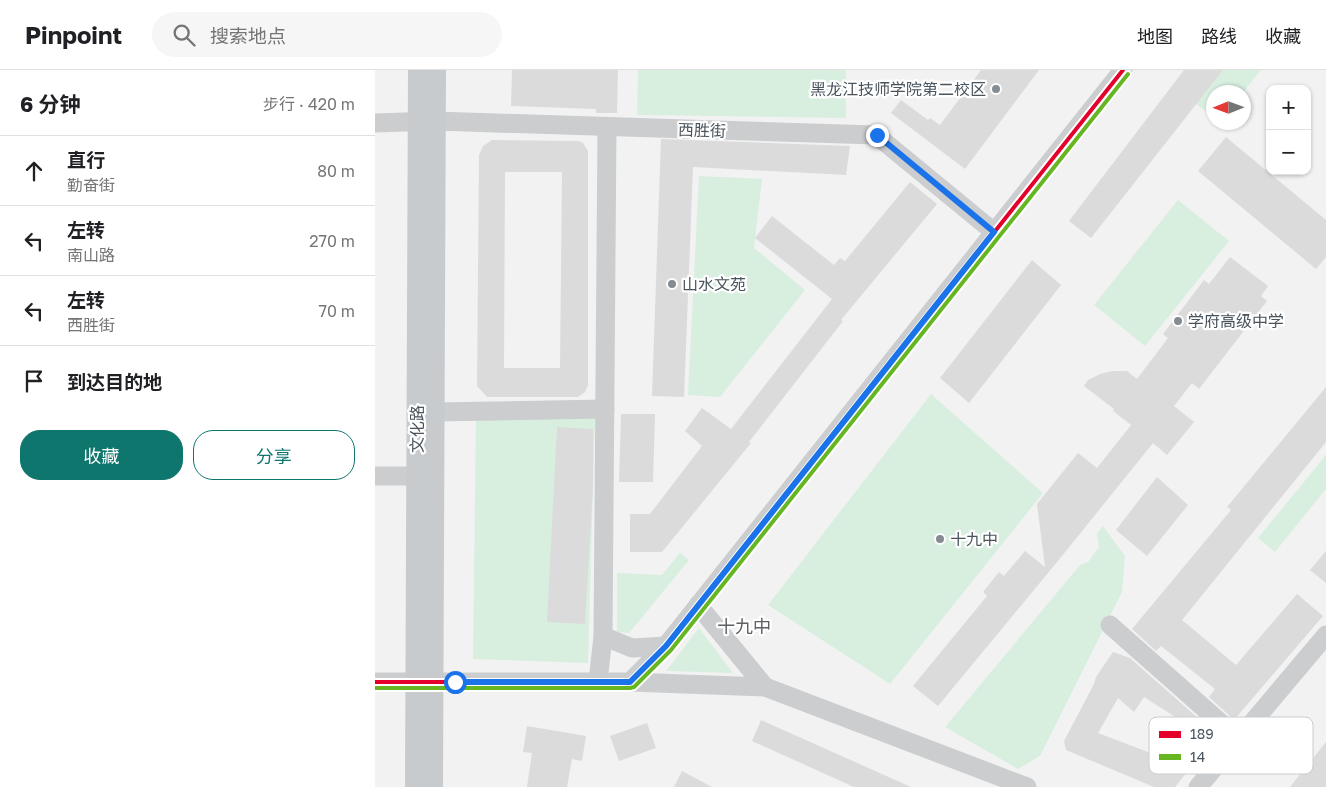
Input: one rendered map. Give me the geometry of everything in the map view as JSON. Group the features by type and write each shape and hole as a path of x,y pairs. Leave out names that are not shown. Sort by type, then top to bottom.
{"main road":[{"name":"文化路","path":"416,787 424,682 434,412 427,121 419,70"},
{"name":"文化路","path":"432,787 424,682 417,476 427,121 435,70"}],"street":[{"path":"630,682 666,646 1123,70"},
{"name":"西胜街","path":"375,123 427,121 877,135 994,232"},
{"path":"598,682 603,636 607,127"},
{"path":"434,412 605,409"},
{"path":"375,476 417,476"},
{"path":"698,605 765,687"},
{"path":"1110,625 1215,717"},
{"path":"1257,717 1326,635"},
{"path":"603,636 632,648 666,646"},
{"path":"375,682 630,682 765,687 1027,787"},
{"path":"1198,787 1209,774"}],"green space":[{"path":"638,70 846,70 846,118 637,115"},
{"path":"1223,70 1261,70 1249,85 1211,85"},
{"path":"1206,91 1206,112 1196,104"},
{"path":"699,176 762,179 754,248 805,290 720,397 688,395"},
{"path":"1178,200 1229,241 1145,346 1094,305"},
{"path":"931,394 1043,493 890,684 768,605"},
{"path":"595,418 588,663 473,659 476,420"},
{"path":"1326,455 1326,489 1275,552 1258,538"},
{"path":"1103,526 1125,556 1122,592 1040,756 1018,769 945,727 1080,565 1088,562 1099,547 1097,533"},
{"path":"680,553 689,560 629,633 617,632 617,573 662,575"},
{"path":"699,628 733,673 666,671"}],"building":[{"path":"512,70 618,70 617,113 596,113 596,109 511,106"},
{"path":"981,70 1039,70 965,169 891,113 901,100 928,120 930,118 940,125"},
{"path":"1184,70 1223,70 1211,85 1206,85 1206,92 1091,238 1069,221"},
{"path":"1226,137 1266,170 1266,175 1272,175 1326,220 1326,257 1316,269 1198,171"},
{"name":"山水文苑","path":"661,139 850,146 846,175 693,167 684,397 652,396"},
{"path":"492,140 579,141 583,143 588,151 588,385 585,392 578,397 487,397 477,386 479,155 483,146","holes":["505,172 562,172 560,368 504,368"]},
{"path":"910,182 937,204 841,320 843,321 749,442 751,443 662,552 630,552 630,514 650,514 702,446 685,431 702,408 731,429 832,299 755,238 772,216 834,265 840,258 845,261"},
{"path":"1230,257 1268,286 1261,296 1267,301 1199,389 1192,383 1174,406 1194,422 1167,455 1153,443 938,706 913,686 987,596 983,592 999,572 1004,576 1025,551 1045,567 1037,504 1078,453 1097,468 1131,425 1084,386 1088,380 1112,371 1127,371 1137,379 1168,338 1163,334 1204,280 1209,284"},
{"path":"1032,260 1061,285 969,403 940,378"},
{"path":"1326,387 1326,442 1182,620 1236,665 1297,594 1323,616 1237,717 1231,717 1209,697 1215,689 1161,646 1156,651 1132,629 1231,510 1227,507"},
{"path":"621,414 655,414 653,482 619,482"},
{"path":"557,427 593,429 593,487 585,624 547,622"},
{"path":"1157,477 1188,505 1147,556 1116,530"},
{"path":"1326,551 1326,583 1310,570"},
{"path":"1113,652 1130,658 1197,717 1175,717 1144,697 1134,712 1118,698 1098,733 1149,752 1149,774 1186,774 1175,787 1154,787 1066,750 1064,741 1096,677"},
{"path":"761,720 911,787 854,787 752,741"},
{"path":"647,723 656,748 619,761 610,736"},
{"path":"527,726 586,736 582,761 572,759 567,787 527,787 532,753 523,752"},
{"path":"1326,742 1326,787 1290,787 1300,774 1313,774 1313,758"},
{"path":"682,771 712,787 674,787"}],"transit line":[{"name":"189","path":"375,682 630,682 666,646 1123,70"},
{"name":"14","path":"375,688 634,687 671,650 1128,74"}],"place":[{"name":"黑龙江技师学院第二校区","path":"996,89"},
{"name":"山水文苑","path":"672,284"},
{"name":"学府高级中学","path":"1178,321"},
{"name":"十九中","path":"940,539"}],"district":[{"name":"十九中","path":"744,626"}],"route":[{"path":"455,682 630,682 666,646 994,232 877,135"}]}
